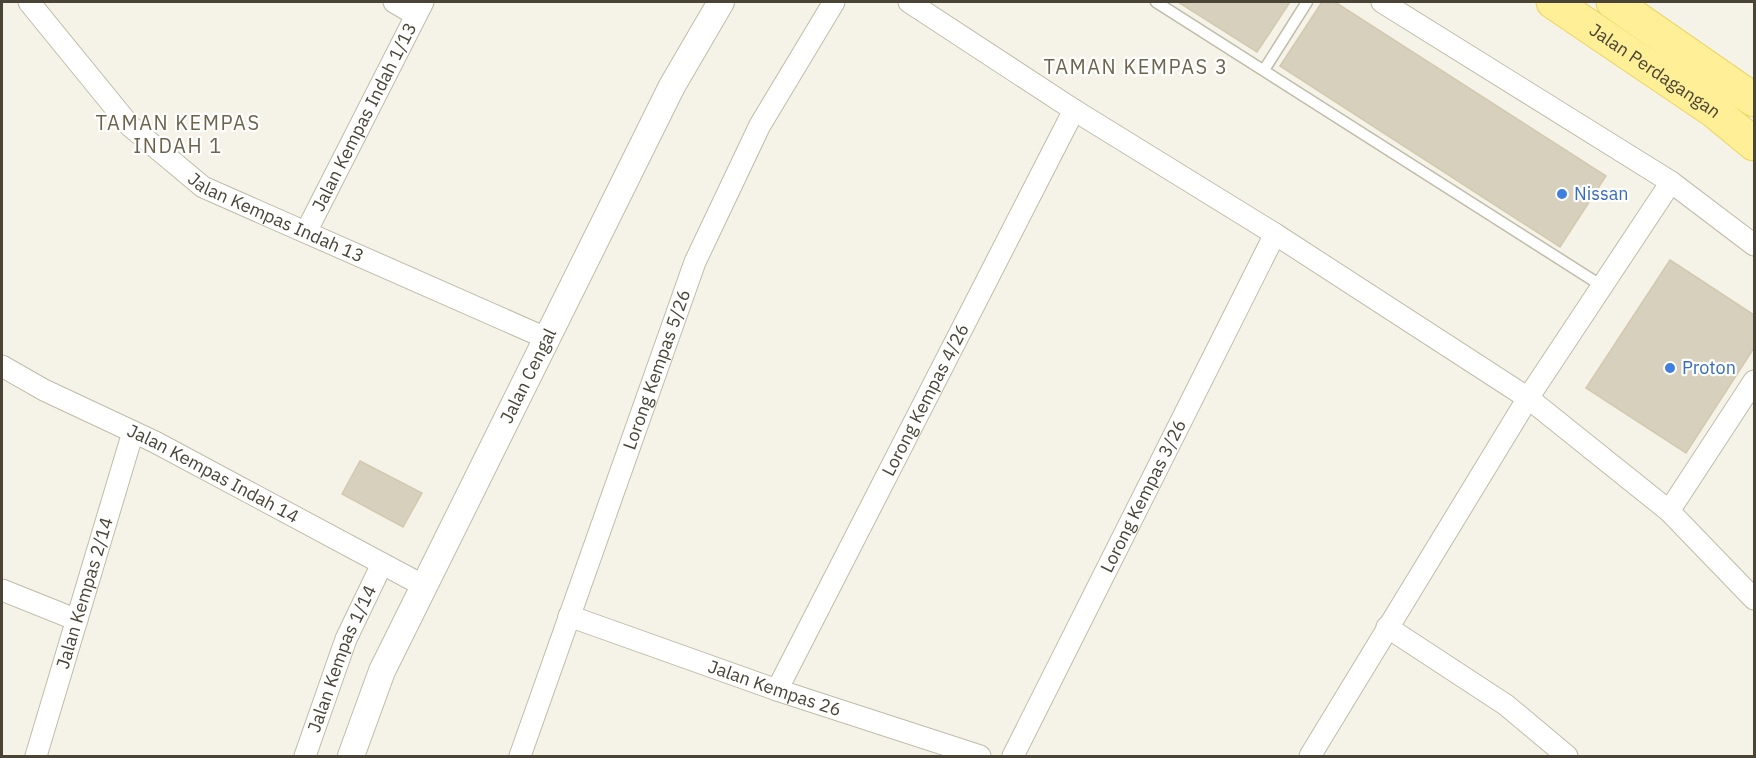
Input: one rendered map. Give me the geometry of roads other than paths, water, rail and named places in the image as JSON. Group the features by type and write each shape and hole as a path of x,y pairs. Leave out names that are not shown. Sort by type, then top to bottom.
{"main road":[{"name":"Jalan Perdagangan","path":"1553,2 1714,111 1755,144"},
{"name":"Jalan Perdagangan","path":"1613,2 1755,100"}],"street":[{"name":"Jalan Kempas Indah 13","path":"30,2 130,126 203,187 548,339"},
{"path":"394,2 419,8"},
{"name":"Jalan Cengal","path":"351,756 382,671 672,86 721,2"},
{"name":"Lorong Kempas 5/26","path":"520,756 695,262 760,125 834,2"},
{"path":"909,2 1074,110 1275,234 1527,398 1669,511 1755,598"},
{"path":"1382,2 1671,182 1755,245"},
{"name":"Jalan Kempas Indah 1/13","path":"306,232 419,8"},
{"name":"Lorong Kempas 4/26","path":"777,690 1074,110"},
{"path":"1310,756 1527,398 1671,182"},
{"name":"Lorong Kempas 3/26","path":"1012,756 1275,234"},
{"name":"Jalan Kempas Indah 14","path":"2,366 44,390 133,432 424,586"},
{"path":"1669,511 1751,395"},
{"name":"Jalan Kempas 2/14","path":"36,756 133,432"},
{"name":"Jalan Kempas 1/14","path":"305,756 346,639 382,564"},
{"path":"2,590 77,620"},
{"name":"Jalan Kempas 26","path":"569,616 777,690 980,756"},
{"path":"1387,627 1506,705 1567,756"}],"lane":[{"path":"1156,2 1602,285"},
{"path":"1264,70 1307,2"}],"place":[{"name":"Nissan","path":"1562,194"},
{"name":"Proton","path":"1670,368"}],"district":[{"name":"TAMAN KEMPAS 3","path":"1136,67"},
{"name":"TAMAN KEMPAS INDAH 1","path":"178,134"}]}
